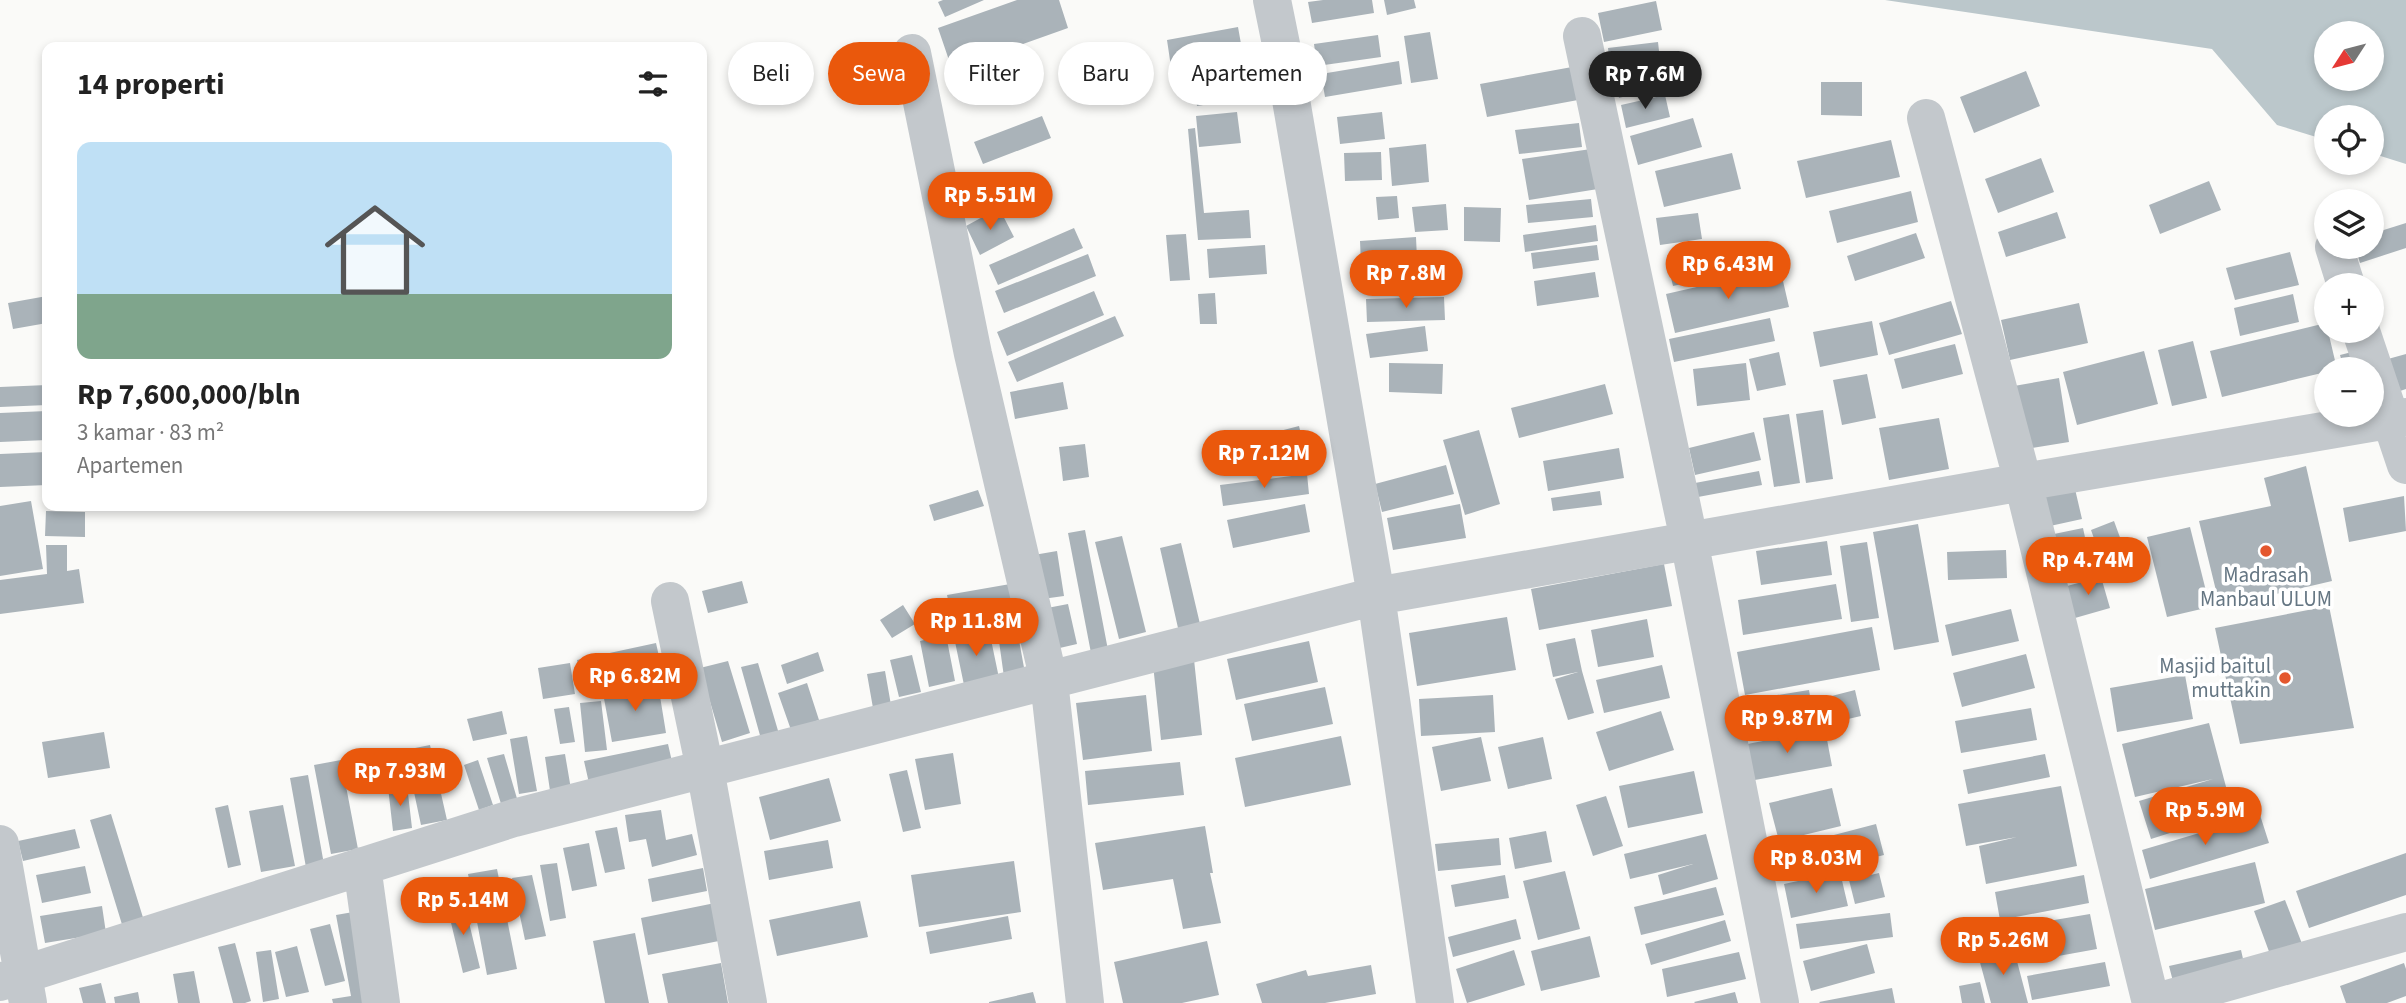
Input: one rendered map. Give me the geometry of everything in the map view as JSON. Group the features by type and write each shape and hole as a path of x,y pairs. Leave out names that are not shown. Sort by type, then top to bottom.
{"street":[{"path":"1272,0 1287,72 1376,596 1436,1003"},
{"path":"1582,36 1689,541 1780,1003"},
{"path":"922,105 972,354 1049,681 1085,1003"},
{"path":"1926,118 2023,482 2152,1003 2406,932"},
{"path":"2366,343 2398,419 2406,465"},
{"path":"0,844 17,987 362,866 514,818 1376,596 2398,419"},
{"path":"670,601 705,769 748,1003"},
{"path":"362,866 381,1003"}],"shaded area":[{"path":"1885,0 2406,0 2406,164 2384,157 2384,105 2314,105 2314,136 2277,125 2212,49"}],"building":[{"path":"984,0 945,17 938,2"},
{"path":"1017,0 1059,0 1068,28 1028,42 944,42 944,46 938,28"},
{"path":"1372,0 1374,13 1312,23 1308,2"},
{"path":"1384,0 1414,0 1416,8 1387,15"},
{"path":"1656,1 1662,30 1604,42 1598,13"},
{"path":"1238,27 1241,42 1168,42 1168,47 1167,40"},
{"path":"1430,32 1438,79 1411,83 1404,36"},
{"path":"1378,35 1381,57 1327,65 1327,42"},
{"path":"1658,42 1660,60 1610,66 1608,48"},
{"path":"1399,61 1402,84 1327,97 1327,73"},
{"path":"1572,67 1578,100 1487,117 1480,84"},
{"path":"2026,71 2040,106 1974,133 1960,97"},
{"path":"1648,72 1653,89 1619,98 1614,80"},
{"path":"1821,82 1862,82 1862,116 1821,115"},
{"path":"1665,95 1670,117 1626,128 1621,105"},
{"path":"1237,112 1241,143 1199,147 1196,116"},
{"path":"1382,112 1385,139 1340,144 1337,117"},
{"path":"1042,116 1051,138 983,164 974,142"},
{"path":"1693,118 1702,147 1638,165 1630,136"},
{"path":"1579,123 1582,147 1519,154 1515,130"},
{"path":"1195,128 1204,213 1249,210 1251,238 1198,240 1188,129"},
{"path":"1891,140 1900,177 1806,198 1797,161"},
{"path":"1426,144 1429,182 1392,186 1389,148"},
{"path":"1591,149 1598,189 1529,200 1522,159"},
{"path":"1381,152 1382,180 1345,181 1344,153"},
{"path":"1732,153 1741,189 1664,207 1655,171"},
{"path":"2041,158 2054,192 1998,213 1985,179"},
{"path":"2209,181 2221,210 2160,234 2149,205"},
{"path":"1911,191 1918,222 1837,243 1829,211"},
{"path":"1397,196 1399,218 1378,220 1376,197"},
{"path":"1591,199 1593,217 1528,223 1526,205"},
{"path":"1446,204 1448,230 1415,232 1412,207"},
{"path":"1464,207 1501,208 1500,242 1464,241"},
{"path":"999,208 1014,237 980,255 966,226"},
{"path":"2057,212 2066,238 2006,257 1998,232"},
{"path":"1698,213 1702,239 1660,245 1656,218"},
{"path":"2406,223 2406,248 2384,255 2384,230"},
{"path":"1596,225 1598,241 1525,252 1523,235"},
{"path":"1074,228 1083,248 998,285 989,265"},
{"path":"1916,233 1925,258 1855,281 1847,256"},
{"path":"1186,234 1190,280 1170,281 1166,235"},
{"path":"1416,237 1417,259 1361,263 1360,241"},
{"path":"1265,245 1267,274 1209,278 1207,249"},
{"path":"1597,245 1599,260 1533,269 1531,253"},
{"path":"1727,252 1732,273 1673,286 1668,265"},
{"path":"2290,252 2299,285 2235,300 2226,268"},
{"path":"1088,254 1096,276 1004,313 995,291"},
{"path":"1780,268 1789,307 1675,333 1666,294"},
{"path":"1595,272 1599,297 1537,306 1534,281"},
{"path":"1094,291 1104,315 1007,356 997,332"},
{"path":"1215,293 1217,324 1200,324 1198,294"},
{"path":"2293,294 2299,322 2240,336 2234,308"},
{"path":"42,297 42,324 13,329 8,303"},
{"path":"1444,297 1445,320 1367,322 1366,299"},
{"path":"1951,301 1962,334 1889,355 1879,323"},
{"path":"2079,303 2088,343 2010,360 2001,320"},
{"path":"1115,316 1124,336 1017,382 1008,362"},
{"path":"1770,318 1775,341 1674,362 1669,339"},
{"path":"1872,321 1878,355 1820,367 1813,332"},
{"path":"1425,326 1428,351 1370,358 1366,334"},
{"path":"2314,326 2314,343 2331,343 2334,357 2314,357 2314,375 2222,397 2210,351"},
{"path":"2193,341 2207,398 2172,406 2158,350"},
{"path":"1955,344 1963,374 1902,389 1894,359"},
{"path":"2364,349 2366,357 2341,357"},
{"path":"2144,351 2158,404 2077,425 2063,372"},
{"path":"1779,352 1786,385 1757,391 1749,359"},
{"path":"2406,354 2406,389 2397,392 2388,359"},
{"path":"1389,363 1443,364 1442,394 1389,392"},
{"path":"1746,363 1750,400 1697,406 1693,369"},
{"path":"1867,374 1876,418 1842,425 1833,380"},
{"path":"2059,378 2069,442 2025,449 2014,386"},
{"path":"1063,382 1068,409 1015,419 1010,392"},
{"path":"1605,384 1613,414 1519,438 1511,408"},
{"path":"42,385 42,405 0,407 0,387"},
{"path":"1823,410 1833,479 1806,483 1796,414"},
{"path":"42,411 42,440 0,442 0,413"},
{"path":"1789,414 1800,483 1774,487 1763,418"},
{"path":"1939,418 1949,469 1889,480 1879,428"},
{"path":"1299,426 1307,458 1234,476 1225,445"},
{"path":"1479,430 1500,504 1465,515 1443,440"},
{"path":"1754,432 1761,460 1695,475 1689,448"},
{"path":"1085,444 1089,477 1063,481 1059,447"},
{"path":"1619,448 1624,478 1548,491 1543,461"},
{"path":"42,452 42,485 0,487 0,454"},
{"path":"1446,465 1454,494 1382,512 1375,484"},
{"name":"Madrasah Manbaul ULUM","path":"2306,466 2332,581 2220,607 2199,521 2271,506 2264,478"},
{"path":"1759,471 1762,485 1698,497 1695,483"},
{"path":"1307,474 1309,494 1223,506 1220,485"},
{"path":"2075,489 2082,519 2050,526 2043,496"},
{"path":"978,490 984,506 934,521 929,505"},
{"path":"1600,491 1602,505 1553,511 1551,498"},
{"path":"2404,496 2406,531 2349,542 2343,508"},
{"path":"31,501 43,569 0,576 0,506"},
{"path":"1305,504 1310,532 1233,548 1227,520"},
{"path":"1460,504 1466,538 1393,550 1387,518"},
{"path":"46,511 85,512 85,537 45,536"},
{"path":"2114,521 2133,573 2109,581 2091,530"},
{"path":"1918,524 1939,642 1894,650 1873,532"},
{"path":"2190,527 2210,607 2167,617 2147,537"},
{"path":"2083,528 2091,565 2062,571 2054,534"},
{"path":"1085,530 1108,650 1091,653 1068,533"},
{"path":"1122,536 1146,632 1119,639 1095,542"},
{"path":"1827,541 1832,575 1761,585 1756,551"},
{"path":"1867,542 1879,618 1851,622 1840,546"},
{"path":"1181,543 1200,624 1178,628 1160,548"},
{"path":"46,545 67,545 67,571 79,569 84,603 0,614 0,580 47,574"},
{"path":"2006,550 2007,578 1948,580 1947,552"},
{"path":"1057,551 1064,596 1035,600 1028,556"},
{"path":"1664,564 1672,606 1539,630 1531,589"},
{"path":"2101,577 2110,608 2075,618 2067,586"},
{"path":"742,581 748,603 708,613 702,591"},
{"path":"1016,583 1021,611 953,623 947,595"},
{"path":"1836,584 1842,619 1743,635 1738,600"},
{"path":"1068,604 1077,644 1051,650 1042,609"},
{"path":"903,605 915,624 892,638 880,620"},
{"name":"Masjid baitul muttakin","path":"2329,606 2354,728 2240,744 2215,628"},
{"path":"2011,609 2019,641 1952,656 1945,625"},
{"path":"1507,617 1516,670 1417,686 1409,633"},
{"path":"1647,619 1654,657 1598,667 1591,630"},
{"path":"1016,624 1025,673 1004,677 997,627"},
{"path":"1872,627 1880,670 1745,695 1737,652"},
{"path":"989,630 999,678 964,685 954,637"},
{"path":"946,635 955,681 929,687 920,641"},
{"path":"1575,638 1594,713 1568,720 1555,679 1578,672 1553,677 1546,644"},
{"path":"1309,641 1318,682 1236,700 1227,659"},
{"path":"656,643 662,670 583,687 577,660"},
{"path":"1193,650 1202,735 1161,740 1152,655"},
{"path":"818,652 824,671 787,684 781,665"},
{"path":"2026,654 2035,688 1962,707 1953,673"},
{"path":"912,655 921,692 899,697 890,660"},
{"path":"728,661 750,733 722,742 700,668"},
{"path":"570,663 575,694 543,699 538,668"},
{"path":"758,663 779,734 761,739 741,667"},
{"path":"1662,665 1670,698 1604,713 1596,680"},
{"path":"885,671 891,705 873,708 867,674"},
{"path":"2185,675 2193,719 2117,732 2110,688"},
{"path":"807,683 819,720 791,730 778,693"},
{"path":"658,684 666,733 612,742 603,693"},
{"path":"1325,687 1333,724 1252,741 1244,704"},
{"path":"1809,690 1815,725 1752,736 1746,700"},
{"path":"1855,690 1861,716 1822,725 1816,700"},
{"path":"1146,695 1152,751 1083,760 1076,703"},
{"path":"1493,695 1495,732 1421,736 1419,699"},
{"path":"601,701 607,750 585,752 580,703"},
{"path":"569,707 575,742 560,744 554,709"},
{"path":"2031,708 2037,740 1961,753 1955,721"},
{"path":"502,711 507,734 473,741 467,719"},
{"path":"1661,711 1674,750 1609,771 1596,732"},
{"path":"2209,723 2233,813 2151,839 2139,801 2213,779 2135,797 2122,744"},
{"path":"1825,729 1832,766 1749,781 1742,745"},
{"path":"104,732 110,768 48,778 42,742"},
{"path":"527,736 537,791 519,794 510,739"},
{"path":"1341,736 1351,785 1245,807 1235,758"},
{"path":"1481,737 1491,781 1441,791 1432,747"},
{"path":"1543,737 1552,779 1508,789 1498,747"},
{"path":"668,744 675,775 591,792 584,761"},
{"path":"430,745 447,820 421,825 405,750"},
{"path":"953,753 961,804 925,810 915,759"},
{"path":"504,754 518,802 502,807 487,758"},
{"path":"565,754 573,801 552,804 545,757"},
{"path":"2045,754 2050,777 1968,794 1963,770"},
{"path":"341,760 358,849 331,854 314,765"},
{"path":"478,760 493,805 479,810 464,765"},
{"path":"1180,762 1184,795 1088,805 1085,771"},
{"path":"907,770 921,828 903,832 889,774"},
{"path":"1694,771 1703,813 1628,828 1619,786"},
{"path":"308,775 325,870 307,873 290,778"},
{"path":"829,778 841,821 770,840 759,797"},
{"path":"407,785 412,828 393,831 388,787"},
{"path":"2061,786 2077,866 1986,884 1979,846 2017,837 1966,846 1958,804"},
{"path":"1832,788 1841,826 1779,841 1769,803"},
{"path":"1606,796 1623,846 1593,856 1576,805"},
{"path":"228,805 241,865 228,868 215,808"},
{"path":"283,805 295,866 261,872 249,811"},
{"path":"661,810 666,840 692,834 697,855 652,867 646,839 629,842 625,815"},
{"path":"111,814 145,924 124,931 90,820"},
{"path":"2260,815 2269,843 2150,879 2142,850"},
{"path":"1876,824 1884,855 1796,877 1788,847"},
{"path":"1205,826 1213,873 1210,873 1221,923 1183,929 1173,879 1103,890 1095,843"},
{"path":"617,827 625,869 605,873 595,831"},
{"path":"75,829 80,848 23,861 18,841"},
{"path":"1546,831 1552,862 1515,869 1509,838"},
{"path":"1706,834 1718,879 1663,895 1658,875 1693,864 1630,879 1624,854"},
{"path":"1499,838 1501,865 1438,871 1435,844"},
{"path":"828,840 833,868 769,880 764,851"},
{"path":"589,843 597,886 572,891 563,848"},
{"path":"2406,853 2406,895 2309,928 2296,891"},
{"path":"1014,861 1021,912 919,927 911,875"},
{"path":"2255,862 2265,903 2155,930 2145,889"},
{"path":"557,863 566,918 550,921 540,865"},
{"path":"85,866 91,893 42,903 36,875"},
{"path":"703,868 707,891 652,902 648,879"},
{"path":"497,869 517,969 487,975 468,874"},
{"path":"1565,871 1580,929 1538,940 1523,881"},
{"path":"1840,872 1848,906 1791,918 1784,884"},
{"path":"1879,873 1885,897 1855,904 1849,880"},
{"path":"532,875 546,936 525,940 512,878"},
{"path":"1505,875 1509,898 1455,907 1451,885"},
{"path":"2084,875 2089,903 2000,920 1995,892"},
{"path":"1716,887 1724,915 1641,935 1634,907"},
{"path":"2285,900 2306,954 2274,965 2254,911"},
{"path":"860,901 868,937 777,956 769,920"},
{"path":"464,902 480,968 463,973 447,906"},
{"path":"720,902 729,939 648,955 641,918"},
{"path":"102,906 106,933 45,943 40,916"},
{"path":"359,911 378,1003 333,1003 332,999 351,996 336,915"},
{"path":"1890,913 1893,937 1800,949 1796,924"},
{"path":"2090,914 2097,949 2025,962 2018,926"},
{"path":"1008,916 1012,939 930,954 926,932"},
{"path":"1516,919 1521,939 1453,957 1448,937"},
{"path":"1725,920 1731,941 1651,965 1645,944"},
{"path":"330,924 345,981 325,986 310,929"},
{"path":"635,933 649,1003 605,1003 593,941"},
{"path":"1590,936 1600,977 1541,991 1531,951"},
{"path":"1207,941 1219,995 1182,1003 1123,1003 1114,962"},
{"path":"235,943 251,1001 245,1003 233,1003 218,947"},
{"path":"1867,944 1875,973 1811,991 1803,961"},
{"path":"297,946 309,992 286,997 275,952"},
{"path":"2013,946 2028,1003 1991,1003 1978,955"},
{"path":"271,950 279,999 263,1002 256,952"},
{"path":"1514,950 1525,985 1467,1003 1456,969"},
{"path":"2241,950 2246,972 2175,989 2169,966"},
{"path":"1739,952 1746,979 1667,997 1662,969"},
{"path":"2105,962 2110,986 2032,1000 2027,976"},
{"path":"721,963 728,1003 668,1003 662,974"},
{"path":"2404,963 2406,996 2387,1003 2346,1003 2340,986"},
{"path":"1371,965 1376,994 1325,1003 1262,1003 1256,984 1306,970 1308,976"},
{"path":"194,971 200,1003 178,1003 173,974"},
{"path":"1980,982 1985,1003 1962,1003 1959,986"},
{"path":"101,983 106,1003 83,1003 79,988"},
{"path":"1892,988 1895,1003 1819,1002"},
{"path":"138,992 140,1003 115,1003 114,997"},
{"path":"1033,992 1036,1003 989,1003 989,1002"},
{"path":"1735,992 1738,1003 1694,1002"}],"place":[{"name":"Madrasah Manbaul ULUM","path":"2266,551"},
{"name":"Masjid baitul muttakin","path":"2285,678"}]}
